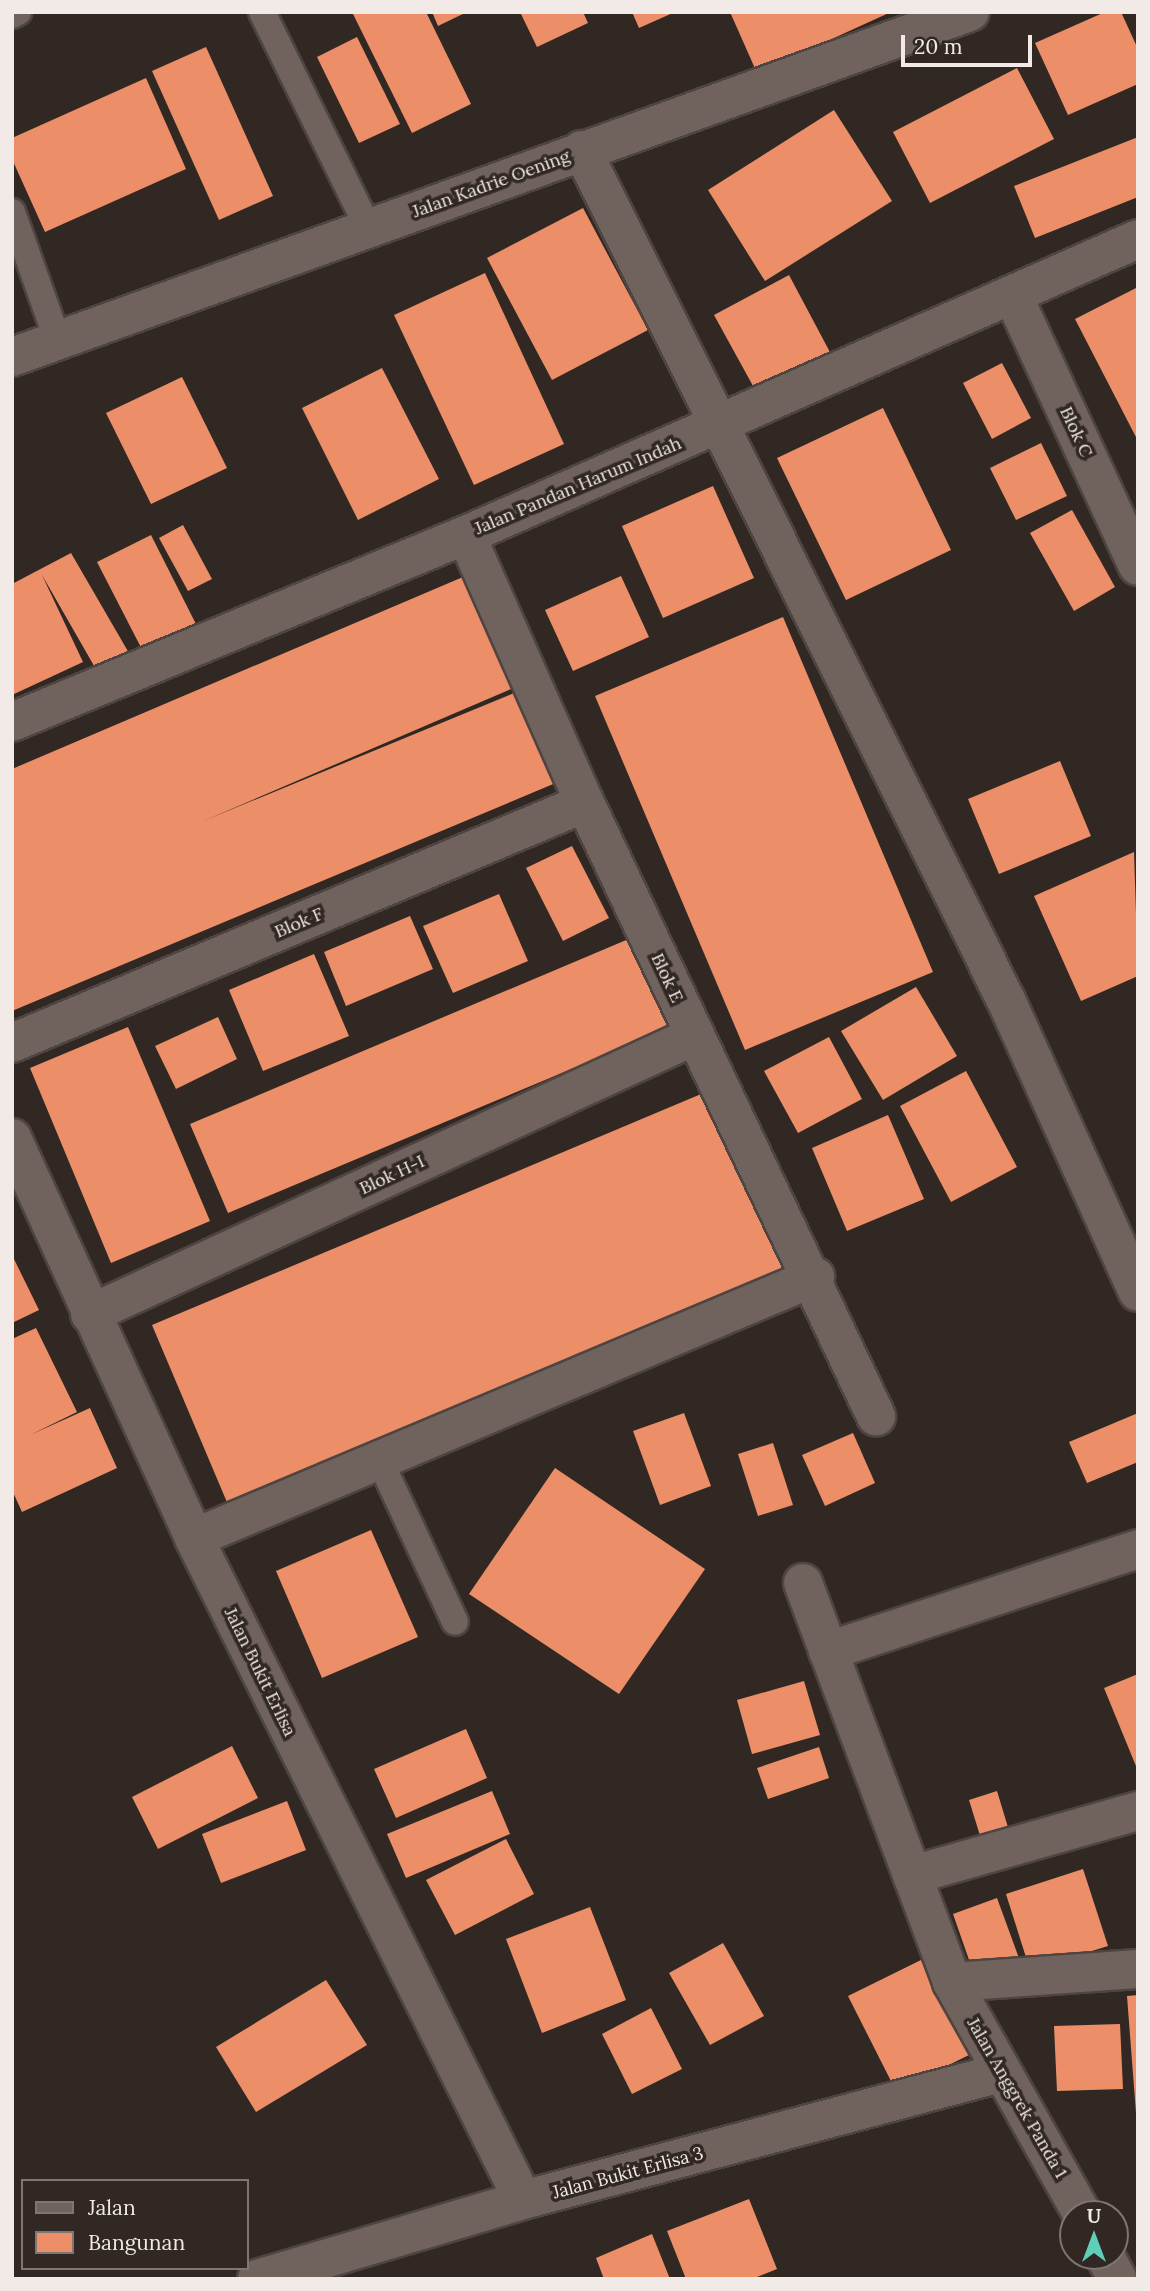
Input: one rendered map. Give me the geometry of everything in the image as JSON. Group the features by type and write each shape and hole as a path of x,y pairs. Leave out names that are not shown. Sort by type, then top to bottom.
{"street":[{"name":"Jalan Kadrie Oening","path":"12,357 970,12"},
{"path":"582,150 722,424 1006,1000 1138,1292"},
{"name":"Jalan Pandan Harum Indah","path":"12,722 466,535 1014,298 1138,239"},
{"name":"Blok C","path":"1014,298 1138,566"},
{"name":"Blok E","path":"466,535 585,803 694,1036 815,1277 876,1416"},
{"name":"Blok F","path":"12,1042 585,803"},
{"name":"Blok H-I","path":"90,1314 694,1036"},
{"name":"Jalan Bukit Erlisa","path":"12,1138 194,1538 523,2200"},
{"path":"194,1538 381,1462 815,1277"},
{"path":"828,1651 1138,1549"},
{"name":"Jalan Anggrek Panda 1","path":"803,1583 952,1982 1000,2073 1074,2200"},
{"path":"912,1875 1138,1811"},
{"path":"952,1982 1138,1969"},
{"name":"Jalan Bukit Erlisa 3","path":"257,2279 523,2200 1000,2073"}],"lane":[{"path":"12,15 18,12"},
{"path":"262,12 369,229"},
{"path":"12,212 58,341"},
{"path":"381,1462 455,1622"}],"building":[{"path":"352,12 426,12 471,104 412,133"},
{"path":"432,12 467,12 438,26"},
{"path":"520,12 583,12 588,23 537,47"},
{"path":"632,12 675,12 639,28"},
{"path":"730,12 891,12 757,73"},
{"path":"1105,12 1121,12 1138,49 1138,84 1068,115 1035,43"},
{"path":"357,37 400,124 359,143 317,57"},
{"path":"206,47 273,196 219,220 152,71"},
{"path":"1017,68 1054,139 930,203 893,132"},
{"path":"146,78 186,169 45,232 12,159 12,138"},
{"path":"834,110 892,201 765,281 708,190"},
{"path":"1138,137 1138,197 1035,238 1014,186"},
{"path":"583,208 648,330 552,380 487,258"},
{"path":"485,273 564,444 474,485 394,315"},
{"path":"789,275 832,356 758,395 714,315"},
{"path":"1138,287 1138,441 1075,319"},
{"path":"1002,363 1031,418 992,439 963,383"},
{"path":"382,368 439,479 358,520 302,408"},
{"path":"182,377 227,468 151,504 106,413"},
{"path":"883,408 951,550 846,600 777,458"},
{"path":"1041,443 1067,496 1016,520 990,468"},
{"path":"713,486 754,578 663,618 622,526"},
{"path":"1072,510 1115,587 1074,611 1030,533"},
{"path":"183,525 212,579 188,591 159,538"},
{"path":"151,535 202,636 149,663 97,562"},
{"path":"71,553 133,660 101,678 42,575 83,662 12,695 12,584"},
{"path":"470,574 518,686 201,822 519,691 558,782 12,1011 12,769"},
{"path":"621,576 649,637 573,671 545,610"},
{"path":"783,617 933,972 745,1050 595,696"},
{"path":"1060,761 1091,836 999,874 968,799"},
{"path":"572,846 609,918 563,941 526,868"},
{"path":"1134,852 1138,976 1081,1001 1034,896"},
{"path":"499,894 528,961 453,993 423,926"},
{"path":"410,916 433,969 346,1006 324,952"},
{"path":"631,938 669,1028 228,1213 190,1124"},
{"path":"314,954 349,1036 263,1071 229,990"},
{"path":"916,987 957,1056 883,1100 841,1031"},
{"path":"218,1017 237,1059 176,1089 155,1046"},
{"path":"128,1027 210,1221 111,1263 30,1068"},
{"path":"829,1037 862,1099 798,1133 764,1071"},
{"path":"966,1071 1017,1167 951,1202 900,1106"},
{"path":"713,1089 791,1271 229,1507 152,1325"},
{"path":"888,1115 924,1199 847,1231 812,1148"},
{"path":"12,1255 39,1310 12,1323"},
{"path":"36,1328 77,1412 30,1435 90,1408 117,1468 22,1512 12,1490 12,1339"},
{"path":"684,1413 711,1486 660,1505 633,1431"},
{"path":"1138,1413 1138,1462 1087,1483 1069,1442"},
{"path":"853,1433 875,1483 825,1506 802,1455"},
{"path":"773,1443 793,1505 758,1516 738,1454"},
{"path":"555,1468 705,1569 619,1694 469,1594"},
{"path":"371,1530 418,1637 322,1678 276,1571"},
{"path":"1138,1674 1138,1771 1104,1688"},
{"path":"804,1681 820,1735 752,1754 737,1700"},
{"path":"466,1729 487,1778 396,1818 374,1769"},
{"path":"232,1746 258,1798 158,1849 132,1797"},
{"path":"819,1747 829,1778 768,1799 757,1768"},
{"path":"492,1791 510,1834 406,1878 387,1834"},
{"path":"997,1791 1010,1834 982,1842 969,1800"},
{"path":"287,1801 306,1850 221,1883 202,1834"},
{"path":"506,1839 534,1894 455,1935 426,1880"},
{"path":"1083,1869 1108,1946 1030,1970 1006,1894"},
{"path":"997,1898 1020,1961 975,1977 953,1914"},
{"path":"590,1907 626,2000 542,2033 506,1939"},
{"path":"723,1943 764,2016 710,2045 669,1973"},
{"path":"921,1960 969,2055 896,2091 848,1996"},
{"path":"326,1980 367,2045 256,2112 216,2047"},
{"path":"1138,1995 1138,2113 1136,2113 1127,1996"},
{"path":"651,2008 682,2069 632,2094 602,2034"},
{"path":"1120,2024 1123,2089 1057,2091 1054,2026"},
{"path":"749,2199 777,2269 752,2279 686,2279 667,2231"},
{"path":"652,2234 670,2279 604,2279 596,2258"}]}
